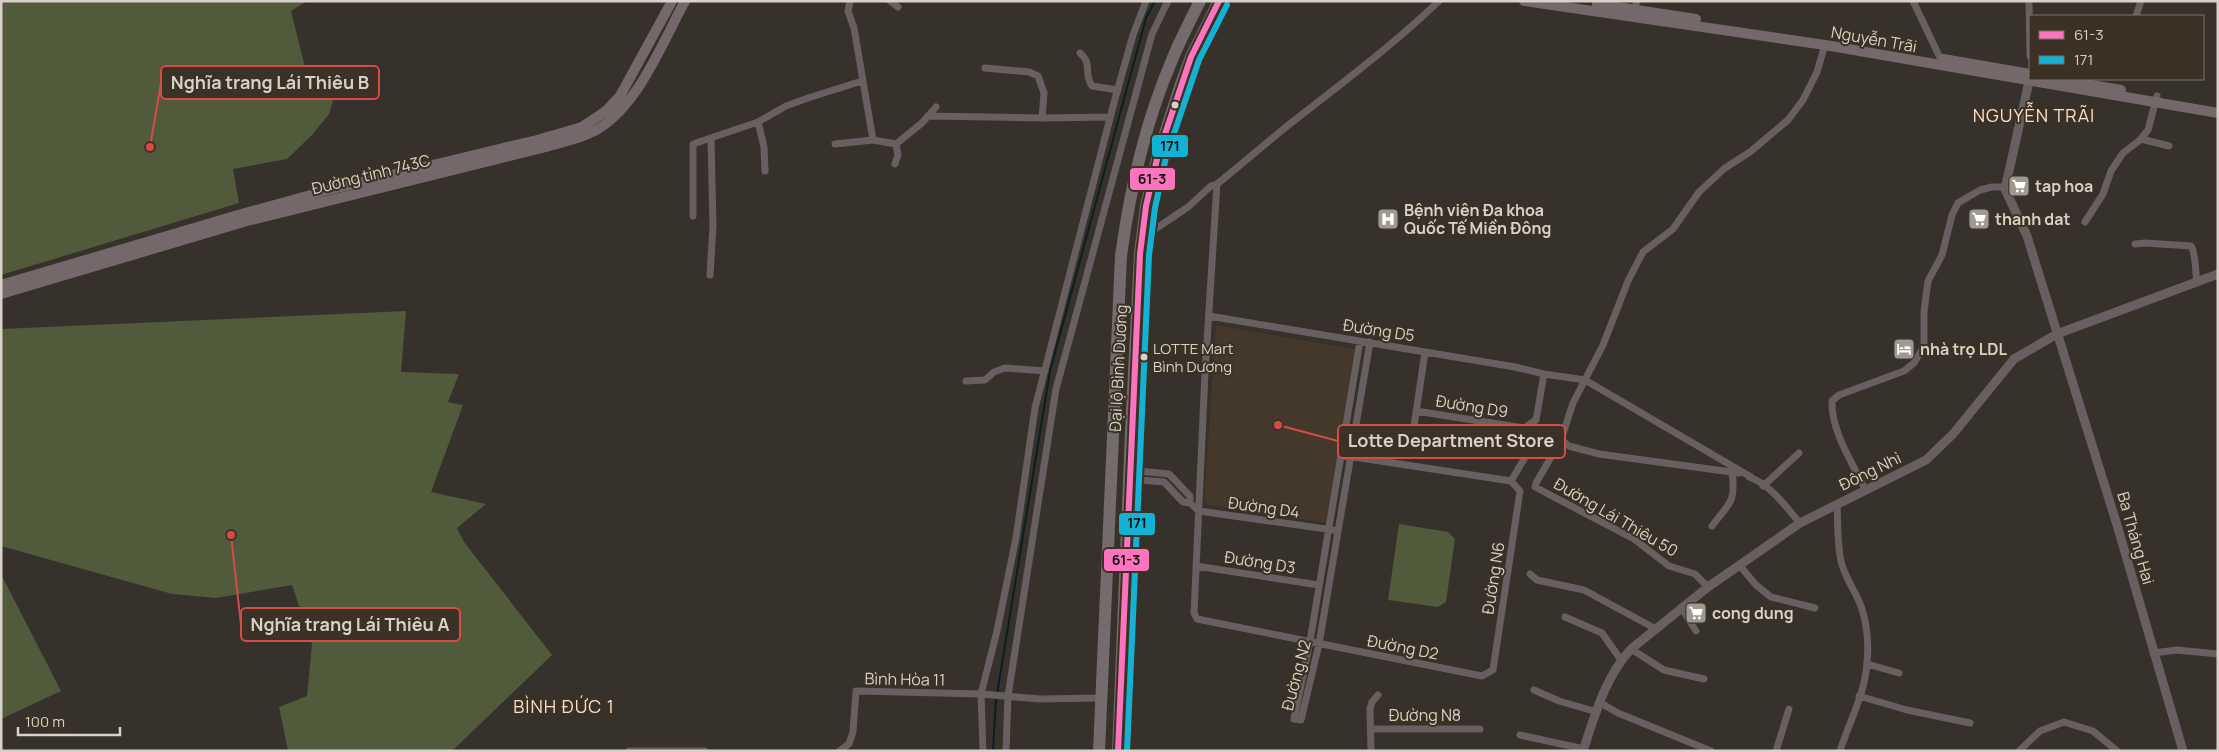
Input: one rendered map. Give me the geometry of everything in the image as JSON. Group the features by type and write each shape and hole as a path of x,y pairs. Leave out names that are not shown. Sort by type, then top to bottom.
{"highway":[{"name":"Đại lộ Bình Dương","path":"1099,751 1113,412 1123,239 1130,198 1144,140 1172,60 1200,1"},
{"name":"Đại lộ Bình Dương","path":"1118,751 1129,475 1142,238 1146,206 1158,155 1191,57 1219,1"},
{"path":"1101,698 1120,696"}],"main road":[{"name":"Đường tỉnh 743C","path":"1,294 326,196 582,127 606,111 620,96 672,1"},
{"name":"Đường tỉnh 743C","path":"1,285 238,214 546,147 590,133 615,117 629,103 685,1"},
{"name":"Nguyễn Trãi","path":"1524,1 1636,5 1825,46 1942,63"},
{"name":"Nguyễn Trãi","path":"1577,4 1781,35 2029,78"},
{"name":"Nguyễn Trãi","path":"2042,80 2218,107"},
{"name":"Nguyễn Trãi","path":"2069,80 2111,83 2156,99 2218,113"}],"street":[{"path":"850,1 848,12 854,28 872,140"},
{"path":"890,1 898,7"},
{"path":"983,751 984,695 1016,538 1036,408 1110,117 1133,35 1146,1"},
{"path":"1006,751 1008,696 1056,389 1152,34 1168,1"},
{"path":"1142,238 1188,207 1211,186 1217,184 1290,124 1374,60 1439,1"},
{"path":"1913,1 1942,63"},
{"path":"2029,1 2029,15"},
{"path":"2136,15 2142,1"},
{"path":"1751,478 1732,471 1698,469 1599,454 1569,446 1561,440 1573,403 1604,345 1628,282 1642,252 1673,229 1699,192 1725,168 1750,152 1788,120 1803,100 1817,72 1825,46"},
{"path":"1080,53 1086,58 1088,64 1087,79 1092,86 1118,90"},
{"path":"985,68 1029,72 1038,76 1044,93 1042,118"},
{"path":"1865,489 1838,433 1832,412 1832,401 1839,395 1904,370 1914,363 1924,346 1924,312 1928,281 1942,255 1952,215 1958,203 1980,190 2005,186 2015,152 2030,80"},
{"path":"693,216 693,144 758,122 786,106 862,81"},
{"path":"2085,222 2102,194 2111,171 2124,153 2141,139 2148,130 2156,99"},
{"path":"835,144 872,140 896,144 908,136 936,107"},
{"path":"928,116 1110,117"},
{"path":"758,122 764,147 765,171"},
{"path":"710,275 714,226 711,138"},
{"path":"2141,139 2169,146"},
{"path":"895,164 898,155 896,144"},
{"path":"1196,566 1217,184"},
{"name":"Ba Tháng Hai","path":"2005,186 2027,236 2056,334 2118,525 2153,653 2183,751"},
{"path":"2135,244 2192,246 2195,252 2193,265 2197,282"},
{"name":"Đông Nhì","path":"1584,750 1599,702 1621,660 1631,649 1708,587 1740,566 1761,548 1800,523 1926,460 1953,434 2014,359 2056,334 2218,274"},
{"name":"Đường D5","path":"1209,316 1585,380"},
{"name":"Đường N2","path":"1360,341 1310,641 1294,719 1300,720 1319,644 1370,342"},
{"path":"1413,433 1425,352"},
{"path":"966,380 985,380 994,372 1005,368 1045,370"},
{"path":"1341,455 1511,481 1527,454 1530,437 1524,428 1536,420 1544,374"},
{"path":"1585,380 1764,486 1776,496 1800,523"},
{"name":"Đường D9","path":"1416,411 1524,428"},
{"name":"Đường Lái Thiêu 50","path":"1561,440 1536,486 1634,539 1669,566 1696,574 1708,587"},
{"path":"1764,486 1799,453"},
{"path":"1712,526 1733,499 1732,471"},
{"path":"1129,475 1164,482 1183,502 1190,503 1199,511"},
{"name":"Đường N6","path":"1482,676 1493,670 1520,491 1511,481"},
{"path":"1837,504 1841,561 1845,575 1859,601 1864,616 1867,664 1854,715 1840,751"},
{"name":"Đường D4","path":"1199,511 1338,531"},
{"name":"Đường D2","path":"1196,566 1194,613 1197,619 1482,676"},
{"name":"Đường D3","path":"1196,566 1319,585"},
{"path":"1740,566 1756,585 1771,598 1816,608"},
{"path":"1530,574 1537,580 1584,590 1656,629"},
{"path":"1681,608 1696,630"},
{"path":"1565,617 1602,633 1621,660"},
{"path":"1631,649 1664,670 1704,680"},
{"path":"2153,653 2177,650 2218,654"},
{"path":"1867,664 1899,673"},
{"path":"1534,690 1559,701 1597,712"},
{"name":"Bình Hòa 11","path":"839,751 849,744 853,732 856,691 984,695"},
{"path":"984,695 1040,699 1101,698"},
{"path":"1371,751 1370,709 1372,702 1378,695"},
{"path":"1859,696 1907,710 1970,723"},
{"path":"1599,702 1618,713 1711,751"},
{"path":"1776,751 1789,709"},
{"path":"2019,751 2040,731 2064,722 2093,731 2117,751"},
{"name":"Đường N8","path":"1371,729 1480,729"},
{"path":"1520,735 1584,750"},
{"path":"629,751 705,751"}],"shaded area":[{"path":"1216,325 1359,350 1329,523 1208,505 1204,500"}],"green space":[{"path":"1,1 307,1 291,11 308,79 339,81 329,114 312,135 287,159 233,169 239,203 1,275"},
{"path":"406,311 401,372 459,374 448,402 463,405 431,492 486,504 457,528 464,542 552,655 452,751 288,751 279,707 307,696 312,644 292,585 216,598 172,594 1,546 1,329"},
{"path":"1399,524 1448,532 1455,539 1446,602 1438,607 1388,600"},
{"path":"1,574 61,691 1,719"}],"waterway":[{"path":"997,694 1050,371 1146,18 1155,1"},
{"path":"993,751 996,698"}],"transit line":[{"name":"61-3","path":"1118,751 1140,254 1146,206 1158,155 1191,57 1219,1"},
{"name":"171","path":"1127,751 1149,255 1155,208 1166,157 1199,60 1227,5"}],"place":[{"name":"Nghĩa trang Lái Thiêu B","path":"150,147"},
{"name":"tap hoa","path":"2019,186"},
{"name":"Bệnh viện Đa khoa Quốc Tế Miền Đông","path":"1388,219"},
{"name":"thanh dat","path":"1979,219"},
{"name":"nhà trọ LDL","path":"1904,349"},
{"name":"LOTTE Mart Bình Dương","path":"1144,357"},
{"name":"Lotte Department Store","path":"1278,425"},
{"name":"Nghĩa trang Lái Thiêu A","path":"231,535"},
{"name":"cong dung","path":"1696,613"}],"district":[{"name":"NGUYỄN TRÃI","path":"2034,116"},
{"name":"BÌNH ĐỨC 1","path":"564,707"}]}
